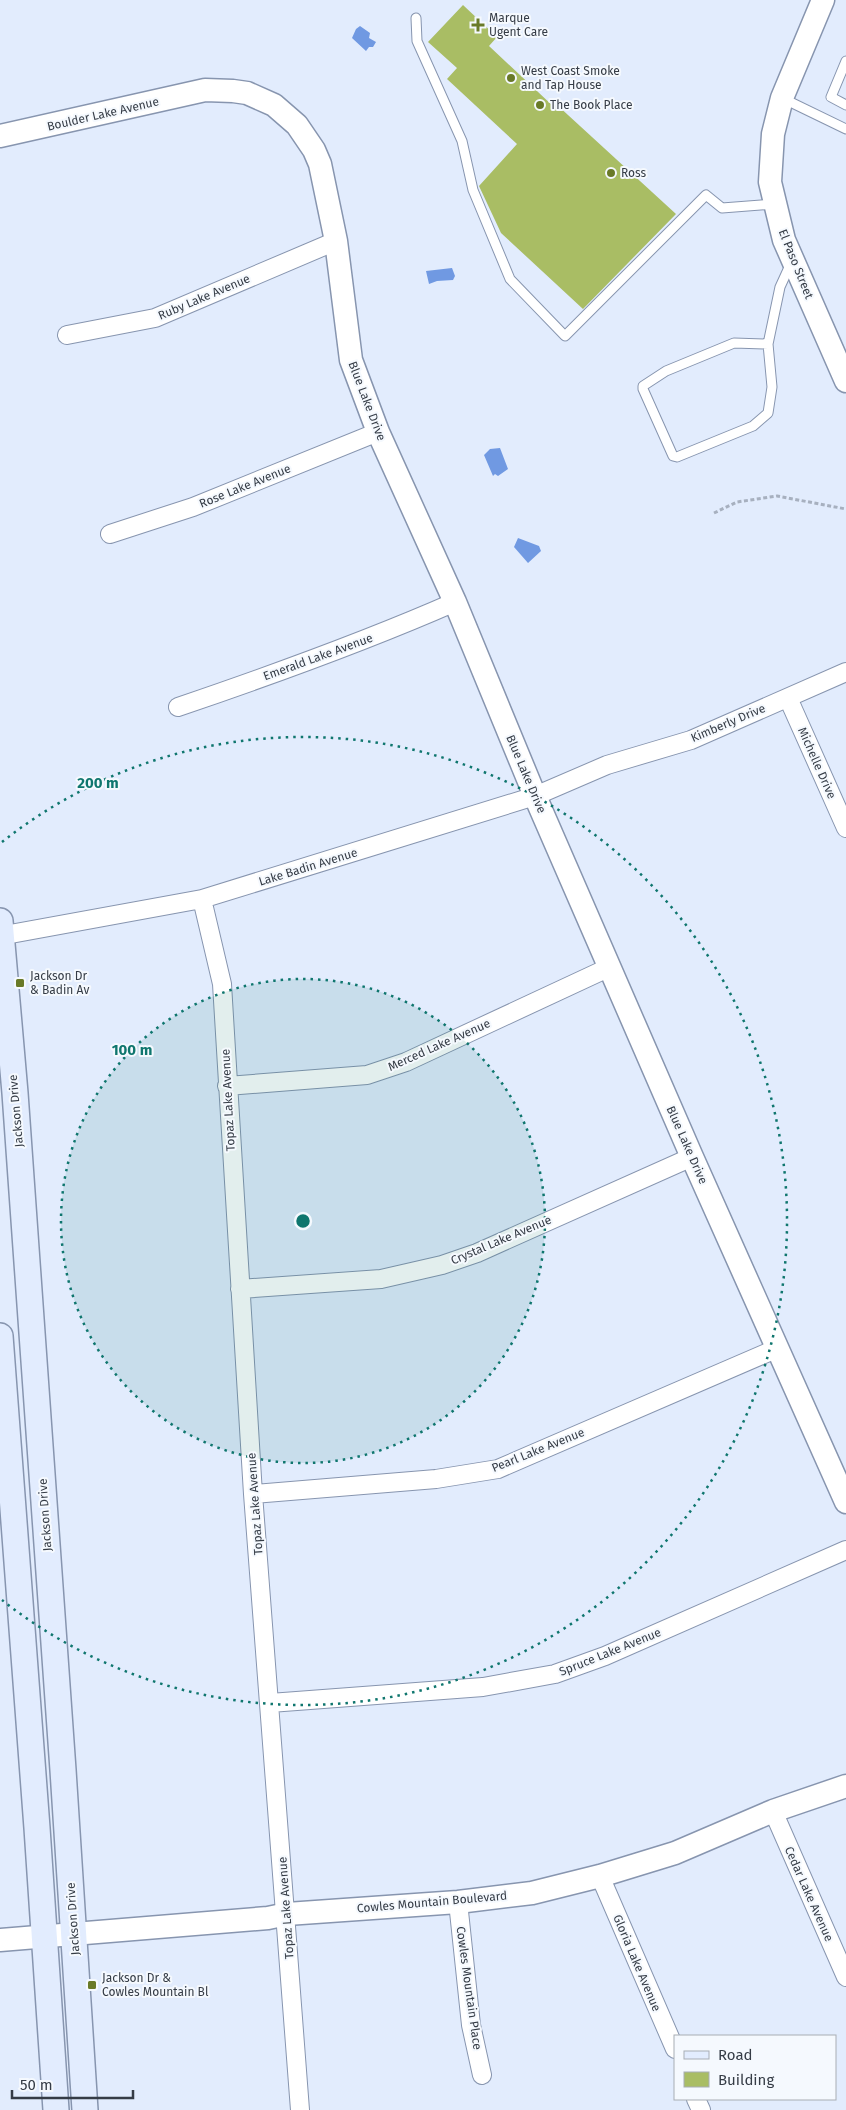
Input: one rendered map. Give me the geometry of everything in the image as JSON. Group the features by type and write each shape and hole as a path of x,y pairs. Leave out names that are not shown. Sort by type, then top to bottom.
{"main road":[{"name":"Jackson Drive","path":"1,931 61,1740 85,2110"},
{"path":"0,1336 56,2110"}],"street":[{"name":"El Paso Street","path":"823,0 782,98 773,134 770,182 784,240 846,381"},
{"name":"Boulder Lake Avenue","path":"0,136 205,90"},
{"name":"Blue Lake Drive","path":"205,90 233,90 260,98 286,114 297,125 314,150 320,164 336,241 351,360 378,432 455,602 535,796 692,1157 846,1502"},
{"name":"Ruby Lake Avenue","path":"68,335 155,318 336,241"},
{"name":"Rose Lake Avenue","path":"110,534 194,507 378,432"},
{"name":"Emerald Lake Avenue","path":"178,707 260,679 390,630 455,602"},
{"name":"Kimberly Drive","path":"607,766 691,740 846,672"},
{"name":"Michelle Drive","path":"788,698 846,828"},
{"name":"Lake Badin Avenue","path":"1,931 202,900 535,796 607,766"},
{"name":"Topaz Lake Avenue","path":"202,900 222,984 253,1494 300,2110"},
{"name":"Merced Lake Avenue","path":"227,1086 367,1075 406,1062 610,967"},
{"name":"Crystal Lake Avenue","path":"240,1288 381,1278 442,1265 477,1253 692,1157"},
{"name":"Pearl Lake Avenue","path":"253,1494 436,1479 498,1469 778,1348"},
{"name":"Spruce Lake Avenue","path":"270,1703 483,1687 555,1674 606,1656 846,1550"},
{"name":"Cowles Mountain Boulevard","path":"0,1940 268,1918 286,1914 458,1902 532,1893 600,1876 675,1853 773,1811 846,1786"},
{"name":"Cedar Lake Avenue","path":"773,1811 846,1977"},
{"name":"Gloria Lake Avenue","path":"600,1876 674,2047"},
{"name":"Cowles Mountain Place","path":"458,1902 471,2025 482,2075"}],"lane":[{"path":"416,18 416,41 462,141 473,190 510,278 565,336 706,195 722,208 776,204"},
{"path":"846,62 831,97 846,104"},
{"path":"782,98 846,129"},
{"path":"768,344 734,343 666,371 643,386 673,456 677,457 753,426 768,413 772,387 768,344 780,287 792,259"}],"path":[{"path":"714,513 737,502 777,496 846,509"}],"water":[{"path":"360,26 370,33 369,38 376,42 373,47 369,47 366,51 352,38 356,29"},
{"path":"452,268 455,276 453,280 437,281 429,284 426,271"},
{"path":"500,448 508,469 498,476 495,474 493,476 484,455 490,449"},
{"path":"518,538 539,546 541,551 528,563 514,547"}],"building":[{"path":"463,5 497,37 489,46 554,107 556,104 676,214 583,309 501,233 479,186 517,144 447,79 457,68 428,42"}],"place":[{"name":"Marque Ugent Care","path":"478,25"},
{"name":"West Coast Smoke and Tap House","path":"511,78"},
{"name":"The Book Place","path":"540,105"},
{"name":"Ross","path":"611,173"},
{"name":"Jackson Dr & Badin Av","path":"20,983"},
{"name":"Jackson Dr & Cowles Mountain Bl","path":"92,1985"}]}
